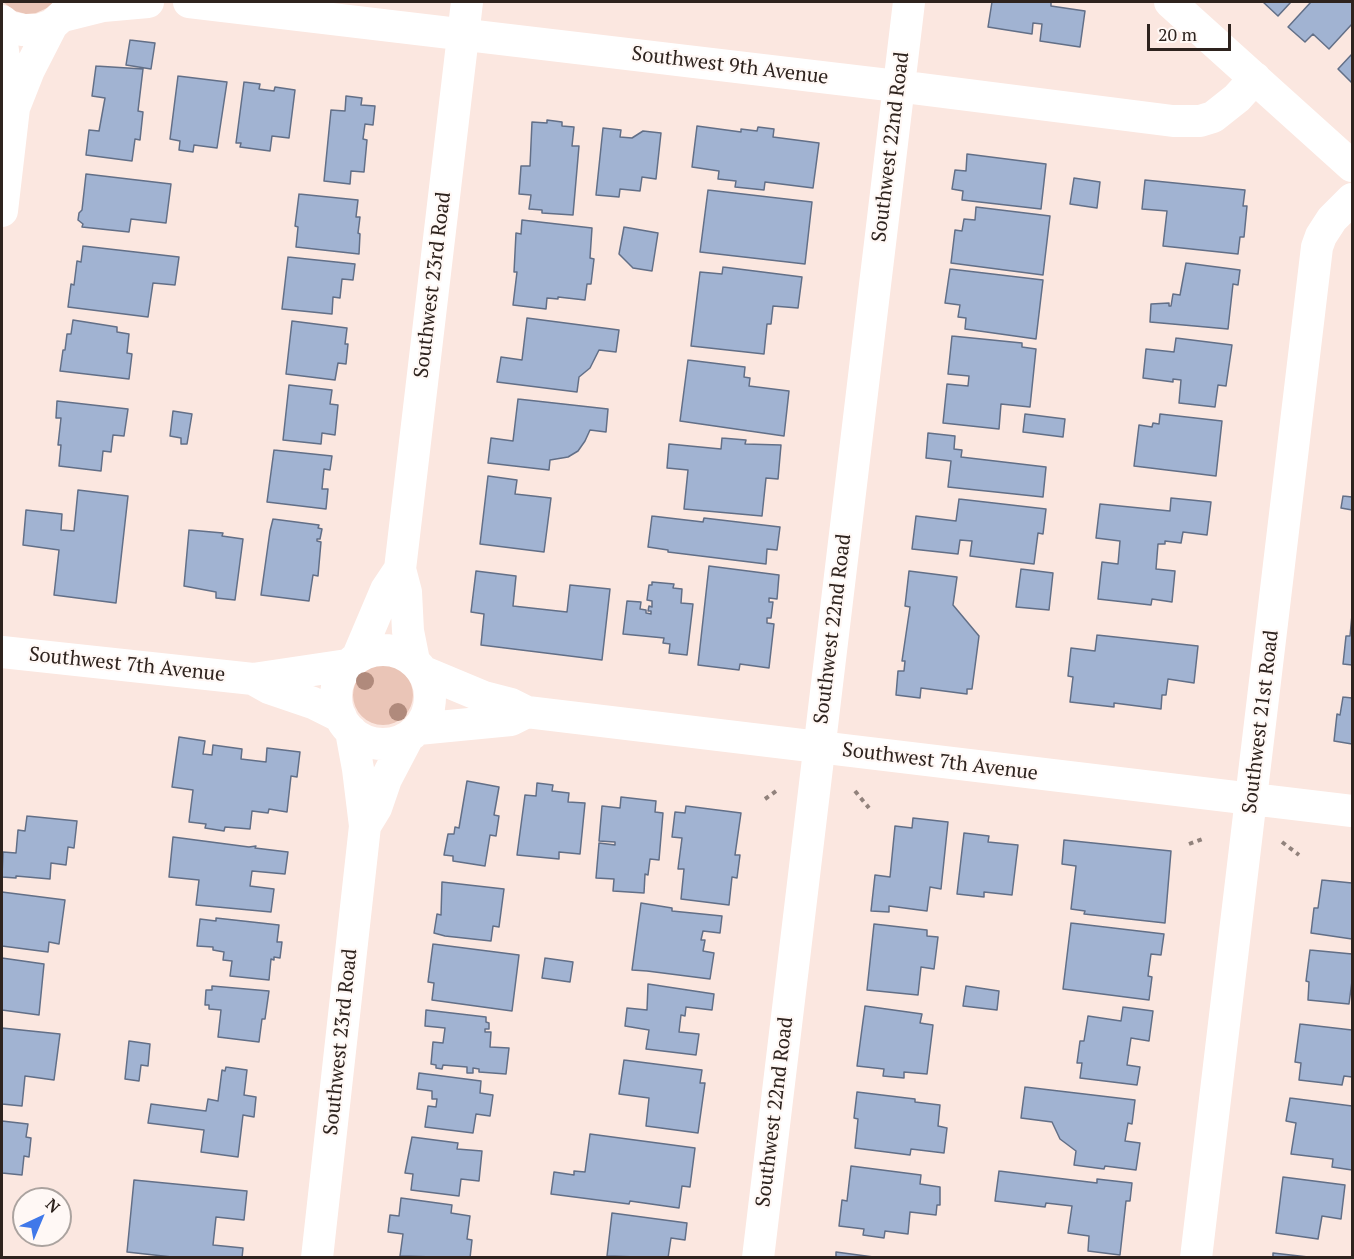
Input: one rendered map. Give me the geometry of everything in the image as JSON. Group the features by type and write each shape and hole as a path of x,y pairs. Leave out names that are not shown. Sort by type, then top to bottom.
{"street":[{"path":"2,21 9,27 38,30 62,14 103,6 148,2"},
{"name":"Southwest 9th Avenue","path":"189,2 1187,122 1200,121 1220,113 1255,78"},
{"name":"Southwest 23rd Road","path":"419,667 408,631 406,592 400,569 467,2"},
{"name":"Southwest 22nd Road","path":"758,1257 897,86 909,2"},
{"path":"1170,2 1353,166"},
{"path":"2,211 14,108 29,70 62,14"},
{"path":"2,43 8,89 14,108"},
{"name":"Southwest 21st Road","path":"1196,1257 1317,247 1332,219 1353,199"},
{"name":"Southwest 23rd Road","path":"353,661 386,590 400,569"},
{"path":"381,649 405,654 419,667 430,686 431,701 427,716 413,733 394,743 378,744 363,740 346,724 337,704 336,690 340,677 353,661 369,651 381,649"},
{"name":"Southwest 7th Avenue","path":"2,652 253,679 353,661"},
{"name":"Southwest 7th Avenue","path":"419,667 484,697 527,711 1353,811"},
{"name":"Southwest 7th Avenue","path":"253,679 269,688 313,703 346,724"},
{"name":"Southwest 7th Avenue","path":"413,733 511,720 527,711"},
{"name":"Southwest 23rd Road","path":"317,1257 365,826 358,769 346,724"},
{"name":"Southwest 23rd Road","path":"365,826 376,808 389,772 413,733"}],"path":[{"path":"765,799 779,789"},
{"path":"855,791 868,808"},
{"path":"1189,844 1205,838"},
{"path":"1282,842 1299,855"}],"shaded area":[{"path":"3,2 54,2 36,13 26,14 15,11"},
{"path":"377,665 389,665 405,673 411,683 413,695 411,707 405,717 389,725 377,725 361,717 353,701 353,689 361,673"}],"building":[{"path":"992,2 1051,2 1051,6 1085,11 1080,47 1040,41 1042,24 1033,23 1032,34 988,27"},
{"path":"1263,2 1291,2 1278,16"},
{"path":"1311,2 1352,2 1352,24 1329,49 1313,34 1305,42 1288,27"},
{"path":"130,40 155,43 151,69 126,65"},
{"path":"1352,54 1352,83 1338,69"},
{"path":"96,66 143,69 138,111 143,112 140,140 135,139 132,161 86,155 89,130 99,131 105,98 92,96"},
{"path":"178,76 227,82 217,148 194,145 193,152 179,150 180,141 170,139"},
{"path":"244,82 260,84 259,89 274,91 275,87 295,90 289,138 272,136 270,151 240,147 241,143 236,143"},
{"path":"346,96 362,98 361,105 375,106 373,125 365,124 363,139 367,140 364,172 351,171 350,184 324,181 331,110 345,111"},
{"path":"547,120 562,122 562,126 574,127 572,146 579,146 573,215 542,213 542,210 529,209 531,195 519,194 521,166 530,166 532,122 547,123"},
{"path":"697,126 741,132 741,129 757,131 758,127 774,129 773,137 819,143 813,188 765,182 764,190 735,187 736,181 718,179 719,171 692,167"},
{"path":"603,128 621,130 620,137 632,138 643,131 661,133 656,179 642,177 640,191 620,189 619,197 596,195"},
{"path":"967,154 1046,164 1041,209 962,200 963,191 952,189 955,170 966,171"},
{"path":"86,174 171,184 166,223 131,219 129,232 82,227 83,224 78,220 82,210"},
{"path":"1074,178 1100,182 1097,208 1070,204"},
{"path":"1145,180 1245,190 1243,206 1247,206 1244,237 1240,237 1238,254 1163,246 1167,211 1142,209"},
{"path":"708,190 812,202 805,264 700,252"},
{"path":"299,194 358,200 356,217 360,217 359,254 296,247 298,227 295,226"},
{"path":"976,207 1050,216 1043,275 951,263 955,230 962,231 964,219 975,220"},
{"path":"522,220 592,228 590,258 594,259 591,284 587,284 585,300 547,298 546,309 513,305 517,272 514,272 516,233 521,234"},
{"path":"624,227 658,233 652,271 633,268 619,254"},
{"path":"83,246 179,257 175,285 153,283 148,317 68,307 71,284 74,285 77,261 81,262"},
{"path":"288,257 355,264 353,280 342,279 340,298 333,297 332,314 282,309"},
{"path":"1186,263 1240,270 1238,285 1233,284 1228,329 1150,322 1151,304 1169,303 1171,306 1173,294 1180,295"},
{"path":"723,267 802,277 798,308 773,306 771,324 767,324 764,354 691,346 700,272 722,274"},
{"path":"950,269 1043,280 1036,339 965,329 966,318 958,317 960,305 945,303"},
{"path":"527,318 619,330 616,352 599,350 590,368 579,377 577,392 497,382 501,357 522,360"},
{"path":"73,320 117,327 117,332 129,334 127,353 132,354 129,379 60,371 67,334 71,334"},
{"path":"292,321 347,328 346,364 338,363 335,380 286,374"},
{"path":"952,336 1022,343 1022,347 1036,349 1030,407 1001,404 999,429 943,423 947,384 968,386 969,376 948,374"},
{"path":"1176,338 1232,345 1226,386 1218,385 1215,407 1179,403 1181,380 1173,379 1173,382 1143,378 1146,349 1174,352"},
{"path":"688,360 745,367 744,377 750,378 749,386 789,391 784,436 680,421"},
{"path":"289,385 332,390 330,404 338,405 335,435 322,433 321,444 283,440"},
{"path":"518,399 608,409 606,432 590,430 578,451 568,457 550,460 549,470 488,463 491,438 513,441"},
{"path":"57,401 128,409 124,436 113,435 111,452 103,451 101,471 59,466 61,445 58,445 61,418 56,418"},
{"path":"173,411 192,414 187,444 181,444 181,438 170,436"},
{"path":"1025,414 1065,419 1063,437 1023,432"},
{"path":"1160,414 1222,421 1216,476 1134,466 1139,425 1152,427 1153,423 1159,424"},
{"path":"928,433 955,436 954,449 962,450 961,457 1046,467 1043,497 948,487 951,461 926,458"},
{"path":"722,438 746,440 745,444 781,445 778,479 766,478 762,516 684,509 688,470 667,468 669,444 721,449"},
{"path":"274,450 332,456 330,470 324,469 322,489 328,489 326,509 267,502"},
{"path":"488,476 517,480 515,494 551,498 544,552 480,544"},
{"path":"78,490 128,496 116,603 54,595 59,550 23,545 26,510 62,514 61,530 74,531"},
{"path":"1343,496 1352,497 1352,510 1341,508"},
{"path":"1171,498 1211,502 1207,535 1183,532 1181,543 1165,541 1165,544 1158,544 1156,569 1175,571 1172,602 1152,599 1151,605 1098,599 1102,562 1118,564 1120,541 1096,538 1100,504 1170,511"},
{"path":"959,499 1046,509 1043,534 1038,533 1034,564 970,556 972,541 960,540 958,554 912,549 916,516 956,521"},
{"path":"652,516 703,522 704,518 780,527 777,550 767,549 766,564 668,552 668,550 648,547"},
{"path":"273,519 319,525 318,528 322,529 320,539 317,539 321,542 318,576 313,575 309,601 261,595"},
{"path":"189,530 223,533 222,536 243,539 235,600 216,598 216,592 184,586"},
{"path":"709,566 779,575 777,599 769,598 769,602 773,602 771,618 767,618 767,623 774,624 769,668 740,664 739,670 698,665"},
{"path":"1021,569 1053,573 1049,610 1016,607"},
{"path":"476,571 516,576 513,606 567,612 570,585 610,589 602,660 481,645 484,614 471,612"},
{"path":"909,571 957,577 953,605 979,636 972,689 967,689 967,694 921,688 920,698 896,695 898,671 904,671 905,661 902,661 910,607 905,606"},
{"path":"652,582 674,584 673,588 682,589 681,603 693,604 687,655 669,653 670,644 663,643 664,638 623,634 627,601 641,602 640,609 651,614 651,611 648,611 649,606 652,607 652,601 647,600 649,585 652,585"},
{"path":"1352,615 1352,665 1343,664 1346,636 1350,636"},
{"path":"1097,635 1198,646 1194,683 1168,679 1166,695 1162,695 1161,709 1114,703 1114,707 1070,702 1073,677 1068,676 1071,648 1095,651"},
{"path":"1343,697 1352,698 1352,744 1334,741 1337,714 1340,715"},
{"path":"179,737 205,741 203,754 212,755 213,745 242,749 241,759 266,762 267,748 300,752 297,777 291,776 287,812 269,809 268,813 252,811 250,829 225,827 224,831 205,828 206,824 189,822 193,790 172,787"},
{"path":"467,781 499,787 494,815 499,816 496,836 490,835 485,866 453,861 453,856 444,855 448,834 454,834 455,827 459,828"},
{"path":"537,783 553,785 552,791 569,793 568,802 585,803 580,854 559,852 559,859 517,855 525,795 536,796"},
{"path":"621,797 656,801 655,812 663,813 659,860 650,859 648,875 645,874 644,893 613,891 614,879 596,878 599,843 615,845 615,842 599,841 602,806 620,808"},
{"path":"686,806 741,813 735,855 740,855 737,878 732,877 729,905 681,899 684,869 678,869 682,838 672,837 675,812 685,813"},
{"path":"27,816 77,821 74,848 68,847 66,865 51,863 50,879 2,877 3,852 16,853 18,830 25,831"},
{"path":"913,818 948,822 941,889 930,887 927,911 889,906 889,912 871,911 875,875 890,877 895,826 912,828"},
{"path":"964,833 989,836 988,842 1018,845 1012,895 984,892 984,897 957,894"},
{"path":"173,837 256,846 255,848 288,852 285,874 252,871 250,886 274,889 271,912 196,905 199,880 169,877"},
{"path":"1064,840 1171,851 1165,923 1084,914 1085,911 1071,909 1076,866 1062,864"},
{"path":"1322,880 1352,883 1352,939 1311,933 1314,908 1318,908"},
{"path":"442,882 504,889 499,927 493,926 491,941 434,933 437,914 441,915"},
{"path":"2,892 65,900 59,944 49,942 48,952 2,946"},
{"path":"641,903 672,908 672,911 722,916 720,933 703,931 701,940 705,940 703,951 714,953 710,979 632,970"},
{"path":"216,918 279,925 277,942 282,942 280,958 271,959 269,980 230,976 232,961 223,960 224,952 213,950 213,947 197,946 200,919 216,921"},
{"path":"1071,923 1164,934 1161,955 1151,954 1148,976 1152,977 1149,1000 1063,989"},
{"path":"874,924 927,930 927,936 938,937 934,969 921,967 918,995 867,990"},
{"path":"433,944 519,955 512,1011 432,1000 434,983 428,982"},
{"path":"1310,950 1352,954 1349,1004 1308,1000 1309,982 1306,981"},
{"path":"2,958 44,964 39,1015 2,1010"},
{"path":"545,958 573,962 570,982 542,978"},
{"path":"648,984 714,994 712,1010 686,1007 685,1016 681,1015 679,1032 699,1034 696,1055 646,1049 649,1030 625,1026 627,1008 647,1010"},
{"path":"212,986 269,991 259,1042 218,1037 221,1010 209,1009 209,1005 205,1005 206,990 212,990"},
{"path":"966,986 999,991 997,1010 963,1006"},
{"path":"865,1006 922,1014 920,1023 933,1025 927,1074 904,1072 904,1078 883,1076 884,1069 857,1066"},
{"path":"1123,1007 1153,1011 1149,1041 1131,1038 1127,1065 1140,1067 1137,1085 1080,1078 1082,1063 1077,1063 1080,1041 1084,1041 1088,1016 1121,1021"},
{"path":"426,1010 486,1017 489,1029 485,1029 485,1032 491,1032 490,1047 509,1048 506,1074 479,1072 479,1069 473,1068 473,1073 467,1073 467,1067 443,1065 442,1069 431,1064 433,1042 443,1043 445,1028 425,1026"},
{"path":"1300,1024 1352,1030 1352,1077 1344,1076 1342,1085 1299,1080 1301,1063 1295,1062"},
{"path":"2,1028 60,1034 54,1080 25,1076 22,1106 2,1104"},
{"path":"129,1041 150,1044 148,1066 141,1065 139,1081 125,1079"},
{"path":"624,1060 702,1070 700,1083 705,1083 698,1133 646,1126 649,1098 619,1094"},
{"path":"226,1067 247,1070 244,1095 256,1097 254,1117 243,1115 238,1157 201,1152 204,1130 148,1123 151,1104 206,1111 208,1099 218,1101 222,1070 225,1071"},
{"path":"419,1073 481,1081 480,1093 493,1095 490,1116 476,1114 473,1133 425,1127 428,1106 436,1107 437,1099 432,1099 432,1091 417,1089"},
{"path":"1025,1087 1135,1100 1132,1124 1128,1123 1125,1141 1140,1143 1136,1170 1074,1165 1076,1151 1060,1139 1052,1122 1021,1118"},
{"path":"857,1092 915,1099 915,1102 940,1105 938,1126 947,1128 944,1153 911,1149 910,1155 855,1148 858,1119 854,1118"},
{"path":"1290,1098 1352,1106 1352,1170 1332,1167 1333,1159 1291,1154 1296,1123 1286,1121"},
{"path":"2,1121 28,1124 26,1137 31,1138 29,1157 24,1156 22,1175 2,1173"},
{"path":"590,1134 695,1148 690,1187 682,1186 679,1208 551,1194 554,1172 574,1175 574,1171 585,1172"},
{"path":"412,1137 458,1143 457,1149 482,1151 479,1181 461,1179 459,1196 411,1190 413,1174 405,1173"},
{"path":"851,1166 921,1175 920,1184 940,1187 940,1205 937,1205 936,1215 910,1212 908,1234 885,1231 884,1238 863,1235 864,1229 839,1226 842,1200 847,1201"},
{"path":"999,1171 1097,1183 1097,1179 1132,1183 1130,1201 1126,1201 1120,1255 1088,1251 1089,1236 1068,1233 1072,1206 1046,1203 1045,1207 995,1201"},
{"path":"1283,1177 1345,1185 1341,1219 1322,1216 1318,1239 1276,1233"},
{"path":"134,1180 247,1191 244,1220 216,1217 213,1245 243,1248 242,1258 181,1258 127,1252"},
{"path":"401,1198 452,1205 451,1213 470,1216 467,1239 472,1240 470,1258 400,1256 403,1234 388,1232 390,1215 399,1216"},
{"path":"612,1213 687,1223 685,1240 671,1238 668,1258 607,1256"},
{"path":"836,1252 881,1258 836,1258"},
{"path":"1273,1253 1317,1258 1273,1258"}]}
